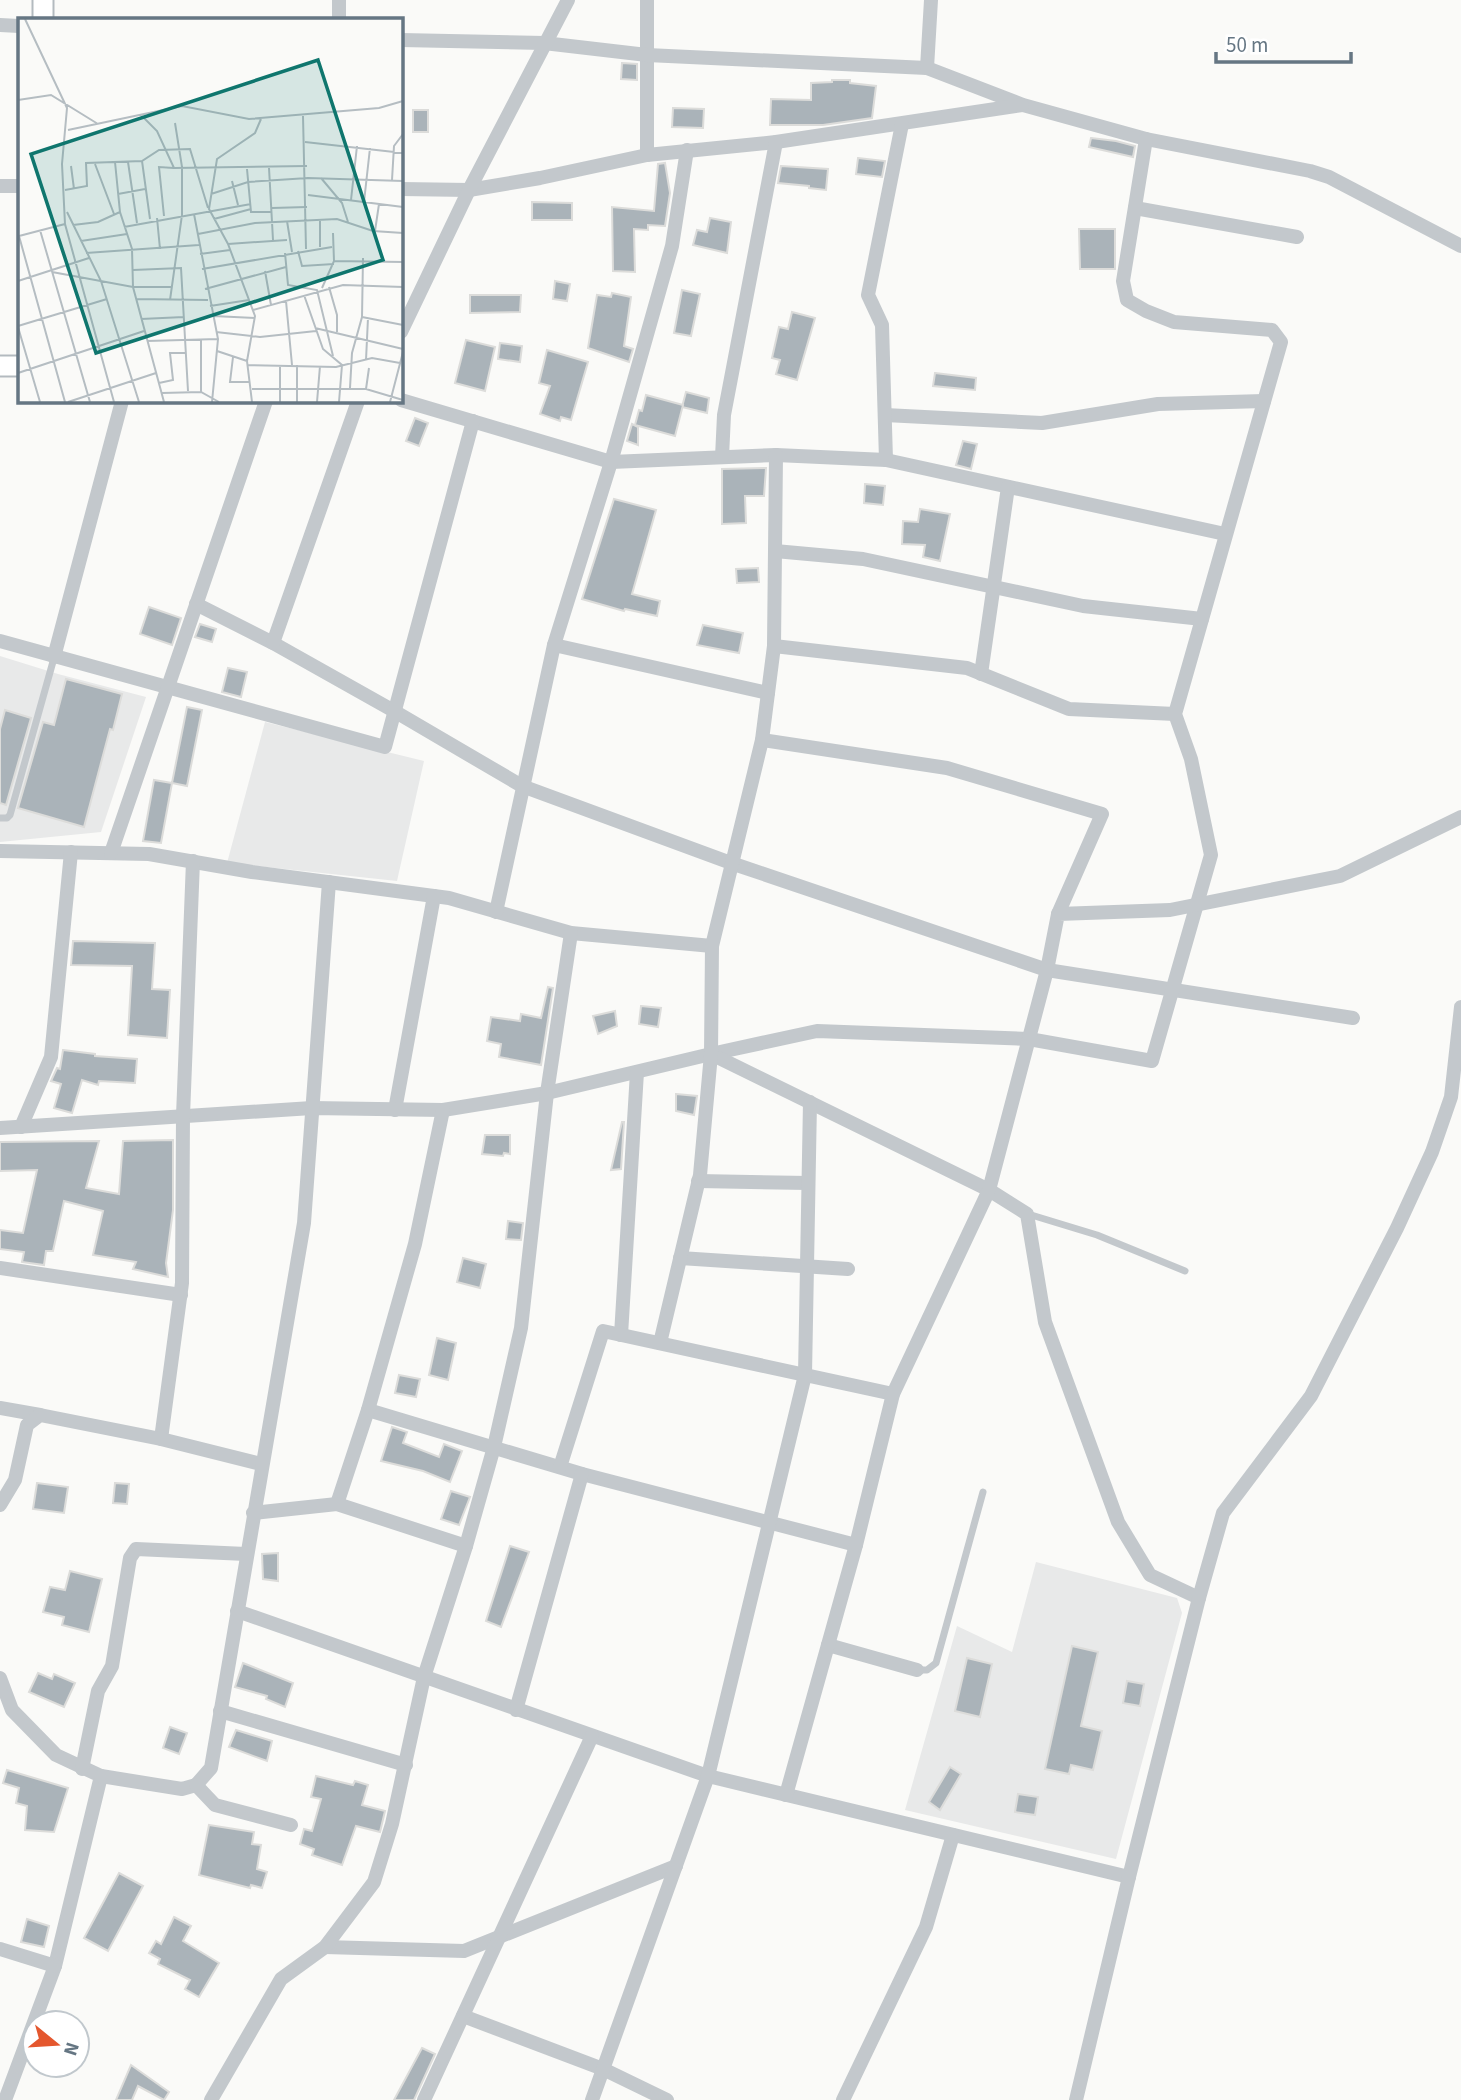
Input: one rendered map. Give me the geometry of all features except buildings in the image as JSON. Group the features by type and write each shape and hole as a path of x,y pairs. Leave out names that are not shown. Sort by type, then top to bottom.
{"street":[{"path":"43,0 43,18"},
{"path":"339,0 339,18"},
{"path":"402,330 469,190 568,0"},
{"path":"647,0 647,155"},
{"path":"927,68 931,0"},
{"path":"0,25 18,26"},
{"path":"402,40 544,43 647,55 927,68 1023,105 1146,139 1320,174 1461,246"},
{"path":"402,188 469,190 647,155 776,142 1023,105"},
{"path":"886,460 881,326 868,295 902,124"},
{"path":"0,1128 312,1108 443,1110 548,1093 817,1031 1028,1039 1152,1061 1211,855 1191,760 1175,714 1224,534 1281,342 1272,330 1174,322 1127,300 1123,281 1146,139"},
{"path":"722,457 724,415 776,142"},
{"path":"496,912 554,645 611,462 672,246 687,150"},
{"path":"0,186 18,186"},
{"path":"1135,208 1297,237"},
{"path":"0,366 18,366"},
{"path":"402,400 611,462 776,454 886,460 1224,534"},
{"path":"884,415 1042,423 1158,404 1264,401"},
{"path":"54,657 122,402"},
{"path":"111,853 266,402"},
{"path":"273,643 358,402"},
{"path":"0,641 385,747 473,421"},
{"path":"660,1343 698,1181 711,1054 712,946 762,740 774,646 776,454"},
{"path":"981,674 1008,487"},
{"path":"775,551 863,559 1083,606 1202,619"},
{"path":"196,604 273,643 522,786 731,863 1047,970 1353,1018"},
{"path":"554,645 768,694"},
{"path":"774,646 967,668 1069,709 1175,714"},
{"path":"762,740 947,768 1102,814 1058,914 1047,970 989,1190 892,1394 856,1545 786,1795"},
{"path":"1058,914 1170,910 1340,876 1461,817"},
{"path":"0,851 149,854 434,896 571,933 712,946"},
{"path":"22,1127 51,1057 71,852"},
{"path":"161,1439 181,1295 183,1116 193,861"},
{"path":"0,1678 12,1710 56,1755 82,1769 101,1776 182,1789 196,1785 211,1768 303,1223 329,882"},
{"path":"396,1110 434,896"},
{"path":"211,2100 281,1979 325,1947 374,1882 392,1824 424,1677 494,1447 521,1328 548,1093 571,933"},
{"path":"1076,2100 1129,1877 1223,1513 1311,1396 1397,1228 1432,1152 1451,1097 1461,1007"},
{"path":"711,1054 989,1190 1027,1214 1045,1322 1118,1522 1150,1575 1199,1598"},
{"path":"621,1335 637,1072"},
{"path":"592,2100 708,1776 805,1375 810,1102"},
{"path":"337,1504 368,1410 415,1244 443,1110"},
{"path":"698,1181 808,1183"},
{"path":"680,1258 848,1269"},
{"path":"0,1268 181,1295"},
{"path":"561,1467 603,1331 892,1394"},
{"path":"0,1408 161,1439 261,1464"},
{"path":"368,1410 582,1474 856,1545"},
{"path":"0,1505 15,1480 27,1425 40,1415"},
{"path":"516,1710 582,1474"},
{"path":"253,1513 337,1504 466,1546"},
{"path":"82,1769 98,1691 112,1666 130,1558 136,1549 246,1554"},
{"path":"237,1611 708,1776 1129,1877"},
{"path":"828,1645 917,1670"},
{"path":"220,1712 406,1765"},
{"path":"428,2099 463,2016 592,1736"},
{"path":"5,2100 6,2082 55,1966 101,1776"},
{"path":"196,1785 215,1805 291,1825"},
{"path":"843,2100 926,1927 953,1835"},
{"path":"325,1947 464,1951 676,1866"},
{"path":"0,1949 55,1966"},
{"path":"463,2016 603,2069 667,2100"}],"lane":[{"path":"0,818 10,815 54,657"},
{"path":"1027,1214 1097,1236 1185,1272"},
{"path":"917,1670 927,1670 936,1663 983,1492"}],"shaded area":[{"path":"0,656 146,697 101,832 0,842"},
{"path":"265,722 424,761 397,881 227,863"},
{"path":"1036,1562 1177,1598 1182,1613 1116,1859 905,1810 957,1626 1012,1652"}]}
